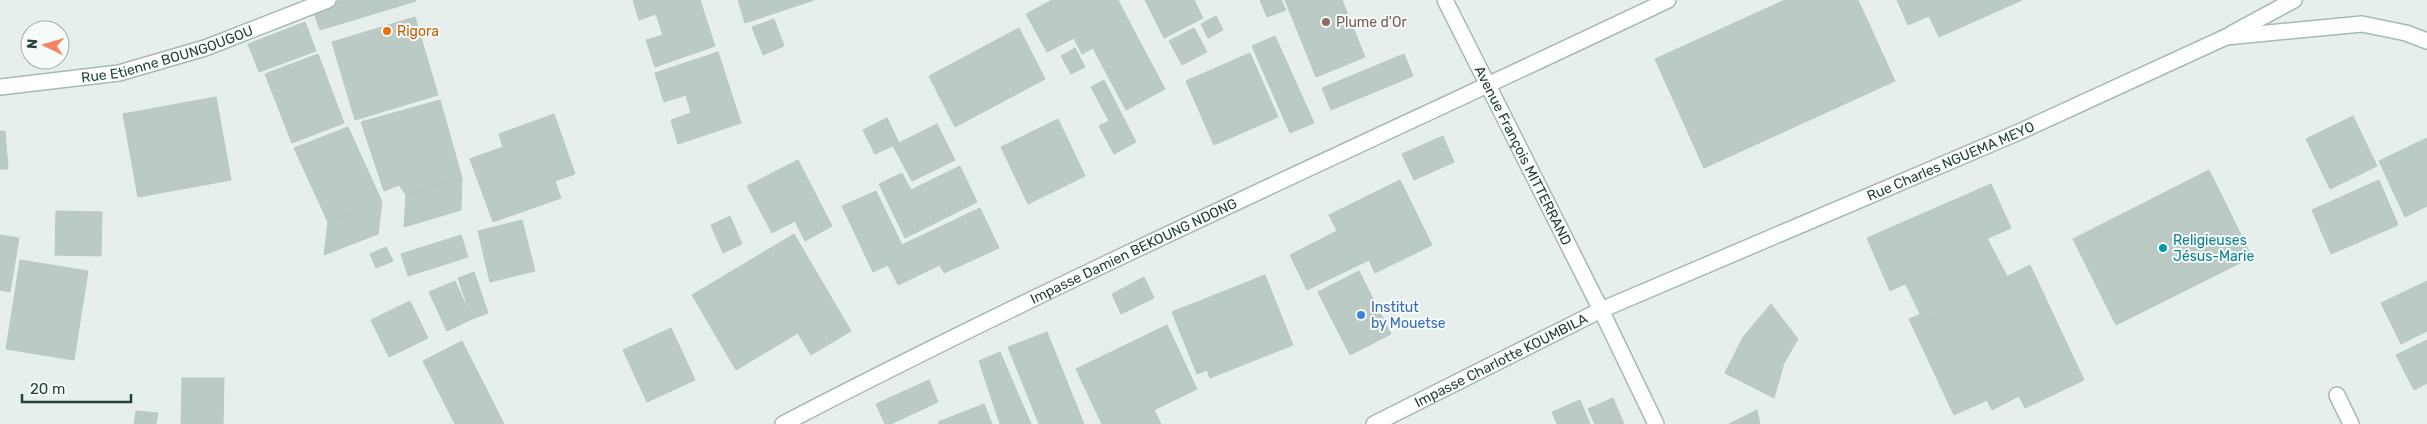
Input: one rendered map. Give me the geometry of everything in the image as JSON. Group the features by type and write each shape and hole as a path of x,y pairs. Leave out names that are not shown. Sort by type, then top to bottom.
{"street":[{"name":"Rue Etienne BOUNGOUGOU","path":"0,87 119,73 205,48 328,0"},
{"name":"Avenue François MITTERRAND","path":"1445,0 1601,310 1656,424"},
{"name":"Impasse Damien BEKOUNG NDONG","path":"783,424 917,354 1668,0"},
{"path":"2226,37 2253,22 2272,0"},
{"name":"Rue Charles NGUEMA MEYO","path":"1601,310 2019,132 2226,37 2294,0"},
{"path":"2226,37 2362,24 2406,33 2427,41"},
{"name":"Impasse Charlotte KOUMBILA","path":"1374,424 1601,310"},
{"path":"2337,395 2350,424"}],"building":[{"path":"341,0 416,1 320,30 313,10"},
{"path":"633,0 700,0 715,46 655,67 646,40 663,35 656,14 639,20"},
{"path":"738,0 814,0 745,23"},
{"path":"1054,0 1074,38 1047,52 1026,14"},
{"path":"1054,0 1118,0 1132,27 1082,54"},
{"path":"1145,0 1194,0 1203,18 1164,38"},
{"path":"1260,0 1281,0 1286,10 1267,17"},
{"path":"1285,0 1342,0 1365,57 1316,77"},
{"path":"1785,0 1858,0 1895,81 1704,168 1655,59"},
{"path":"1897,0 2022,0 1939,37 1929,16 1908,25"},
{"path":"1216,16 1223,30 1208,38 1201,24"},
{"path":"415,17 438,95 355,120 332,42"},
{"path":"774,19 784,46 763,55 752,27"},
{"path":"305,22 316,51 259,72 248,44"},
{"path":"1132,27 1165,89 1126,110 1093,48"},
{"path":"1019,28 1045,79 955,127 929,76"},
{"path":"1194,28 1207,52 1182,65 1169,41"},
{"path":"1275,36 1314,123 1290,133 1252,46"},
{"path":"1075,48 1085,67 1071,74 1061,56"},
{"path":"718,52 741,123 678,144 671,120 691,113 686,95 664,102 655,73"},
{"path":"1250,53 1278,117 1214,145 1186,81"},
{"path":"318,54 344,123 292,143 265,74"},
{"path":"1404,54 1413,76 1331,110 1322,88"},
{"path":"1104,80 1136,142 1114,154 1099,126 1109,121 1091,87"},
{"path":"216,97 231,180 138,197 123,114"},
{"path":"440,100 462,178 406,195 399,185 384,191 361,122"},
{"path":"554,114 575,174 555,181 561,198 493,222 470,159 503,147 499,134"},
{"path":"2353,116 2377,166 2330,189 2306,139"},
{"path":"887,118 899,143 875,154 863,130"},
{"path":"1058,119 1085,176 1028,204 1001,147"},
{"path":"937,124 955,160 912,181 893,146"},
{"path":"348,127 382,202 328,222 294,148"},
{"path":"0,131 5,131 8,169 0,169"},
{"path":"1443,136 1454,162 1414,180 1402,154"},
{"path":"2427,138 2427,206 2405,217 2379,161"},
{"path":"798,160 832,226 805,241 795,221 772,233 747,186"},
{"path":"960,166 977,202 905,238 879,184 902,173 911,190"},
{"name":"Religieuses Jésus-Marie","path":"2209,170 2252,257 2116,325 2073,239"},
{"path":"462,178 461,210 404,227 406,195"},
{"path":"1400,180 1432,245 1375,273 1369,260 1307,290 1290,255 1337,231 1329,215"},
{"path":"2379,180 2398,225 2331,254 2312,210"},
{"path":"1991,184 2011,228 1986,239 1979,223 1894,260 1905,284 1890,291 1867,238"},
{"path":"876,191 902,245 980,208 999,248 944,273 940,265 898,285 888,265 873,272 842,206"},
{"path":"382,202 378,234 324,255 328,222"},
{"path":"56,211 102,212 101,256 55,255"},
{"path":"730,216 742,244 723,253 711,225"},
{"path":"522,220 535,271 490,282 478,231"},
{"path":"1979,223 2010,282 1924,322 1894,260"},
{"path":"794,234 851,331 811,355 798,333 736,370 692,295"},
{"path":"0,235 19,238 10,292 0,290"},
{"path":"461,235 468,257 408,276 401,254"},
{"path":"386,247 393,261 376,268 370,254"},
{"path":"20,260 88,271 74,360 6,349"},
{"path":"2030,265 2084,380 2025,408 2019,396 1992,410 1987,400 1954,415 1909,319 1921,314 1924,322 2010,282 2008,276"},
{"path":"1359,271 1391,334 1350,355 1318,292"},
{"path":"474,272 488,313 472,319 458,278"},
{"path":"1265,275 1293,345 1210,378 1207,370 1197,374 1172,312"},
{"path":"1144,277 1154,298 1121,314 1112,294"},
{"path":"455,281 472,319 447,331 429,292"},
{"path":"2427,281 2427,331 2401,344 2381,303"},
{"path":"410,301 428,338 389,357 371,320"},
{"path":"1771,304 1798,339 1784,363 1743,337"},
{"path":"1167,325 1197,389 1154,410 1161,424 1102,424 1076,369"},
{"path":"671,328 695,380 647,402 623,350"},
{"path":"1047,332 1084,424 1039,424 1008,347"},
{"path":"1743,337 1784,363 1774,398 1725,373"},
{"path":"2427,340 2427,383 2414,390 2396,355"},
{"path":"462,341 504,424 455,424 423,361"},
{"path":"1000,352 1031,424 1000,424 979,361"},
{"path":"182,378 224,378 223,424 181,424"},
{"path":"929,380 938,402 891,424 885,424 876,404"},
{"path":"1613,398 1624,424 1595,424 1588,409"},
{"path":"1580,400 1590,424 1557,424 1552,412"},
{"path":"984,404 992,424 939,424 938,422"},
{"path":"1757,410 1760,424 1729,424"},
{"path":"136,411 158,413 156,424 134,424"}],"place":[{"name":"Plume d'Or","path":"1326,22"},
{"name":"Rigora","path":"387,31"},
{"name":"Religieuses Jésus-Marie","path":"2163,248"},
{"name":"Institut by Mouetse","path":"1361,315"}]}
